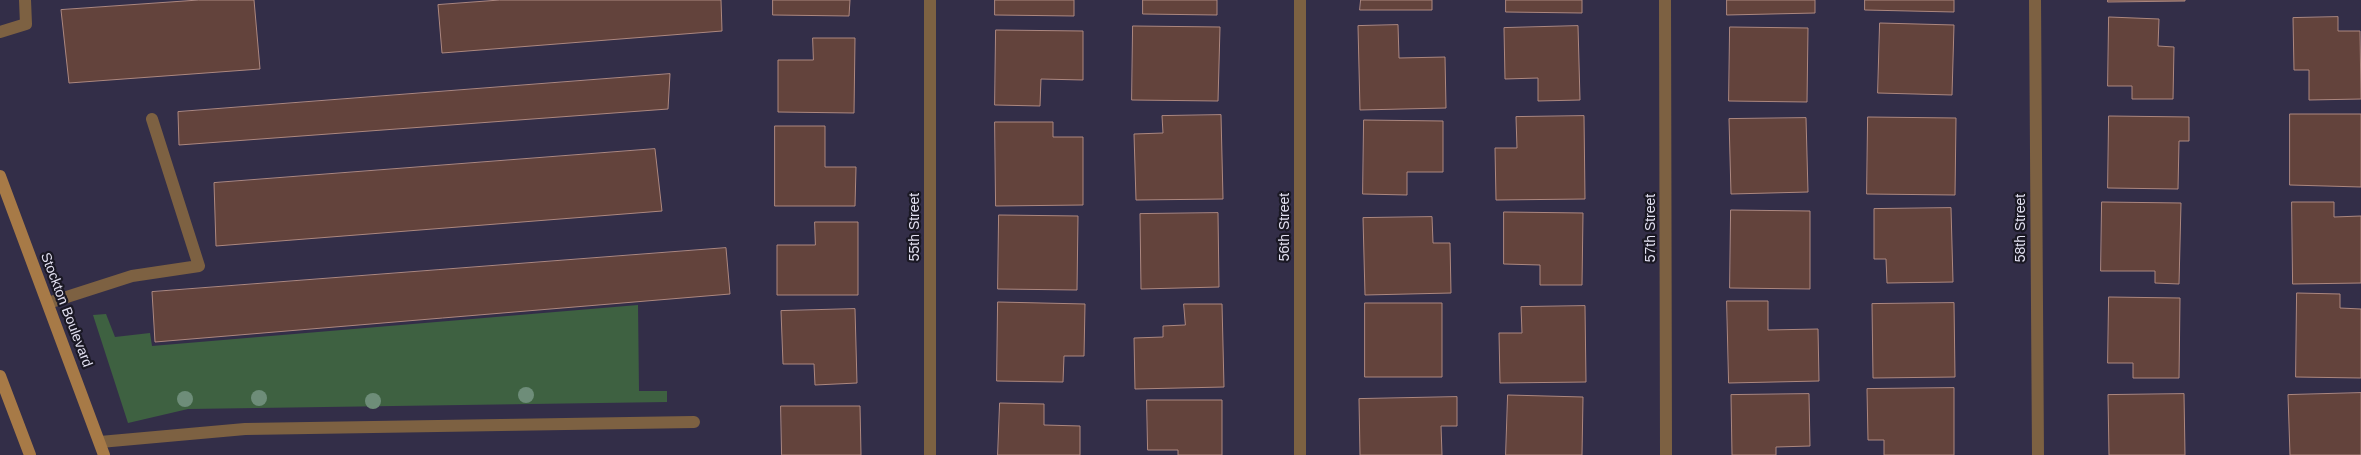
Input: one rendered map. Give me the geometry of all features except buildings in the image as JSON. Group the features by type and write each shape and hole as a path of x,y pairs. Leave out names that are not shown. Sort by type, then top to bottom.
{"main road":[{"name":"Stockton Boulevard","path":"0,176 104,455"},
{"path":"0,376 30,455"}],"street":[{"path":"0,32 26,24 25,0"},
{"name":"55th Street","path":"930,0 930,455"},
{"name":"56th Street","path":"1300,0 1300,455"},
{"name":"57th Street","path":"1665,0 1666,455"},
{"name":"58th Street","path":"2035,0 2038,455"},
{"path":"48,303 132,276 199,266 152,119"},
{"path":"100,442 245,429 694,422"}],"green space":[{"path":"638,305 639,391 667,391 667,402 188,409 128,423 93,315 106,314 115,337 150,333 152,346"}]}
